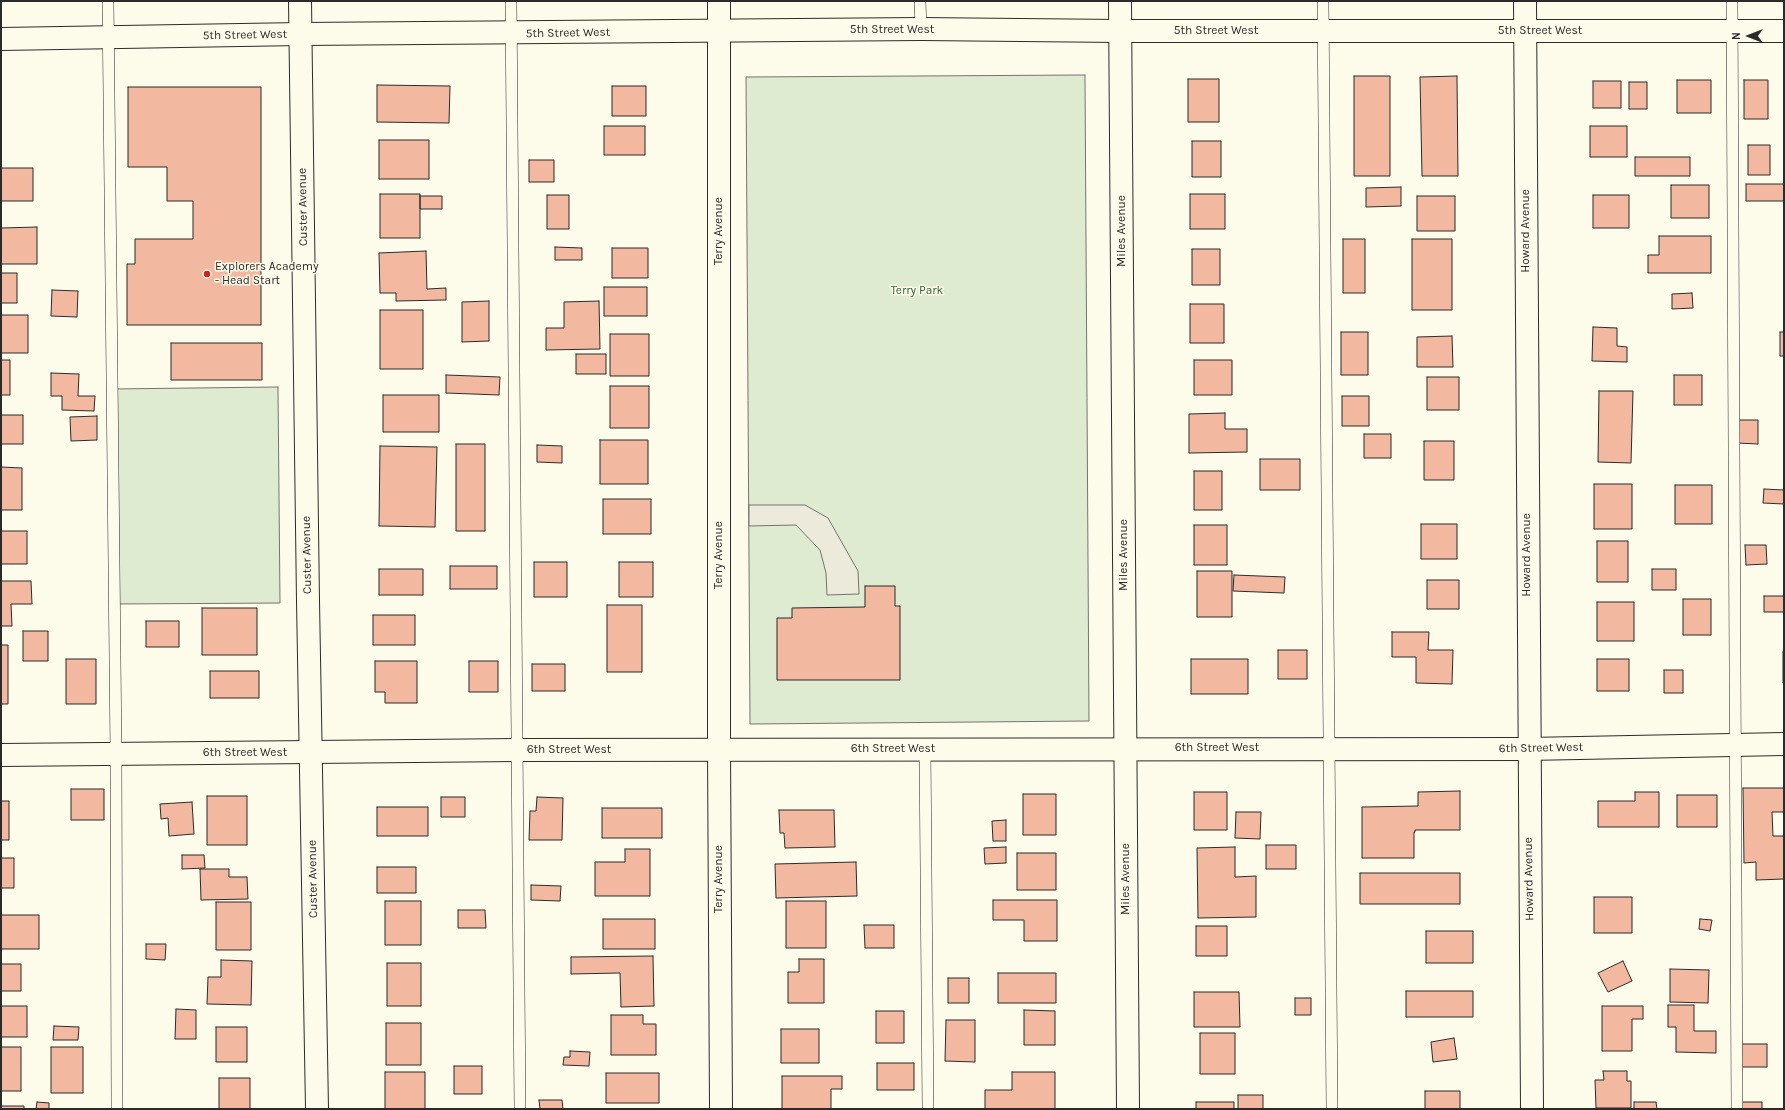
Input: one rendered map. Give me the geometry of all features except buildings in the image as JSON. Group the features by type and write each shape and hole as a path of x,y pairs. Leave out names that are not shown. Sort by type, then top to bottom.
{"street":[{"name":"Custer Avenue","path":"300,1 308,601 317,1109"},
{"name":"Terry Avenue","path":"720,1 718,750 721,1109"},
{"name":"Miles Avenue","path":"1120,1 1128,1109"},
{"name":"Howard Avenue","path":"1525,1 1528,749 1532,1109"},
{"name":"5th Street West","path":"1,39 301,34 920,29 1525,32 1784,31"},
{"name":"6th Street West","path":"1,755 518,750 1528,749 1784,744"}],"lane":[{"path":"108,1 116,753 118,1109"},
{"path":"512,1 520,1109"},
{"path":"920,1 920,29"},
{"path":"1323,1 1332,1109"},
{"path":"1732,1 1737,1109"},
{"path":"925,750 928,1109"}],"green space":[{"name":"Terry Park","path":"1085,75 1089,721 750,724 746,77"},
{"path":"278,387 280,603 114,604 111,389"}],"shaded area":[{"path":"749,505 805,505 828,518 858,571 859,594 827,595 826,573 820,550 796,525 749,526"}],"place":[{"name":"Explorers Academy - Head Start","path":"207,274"}]}
